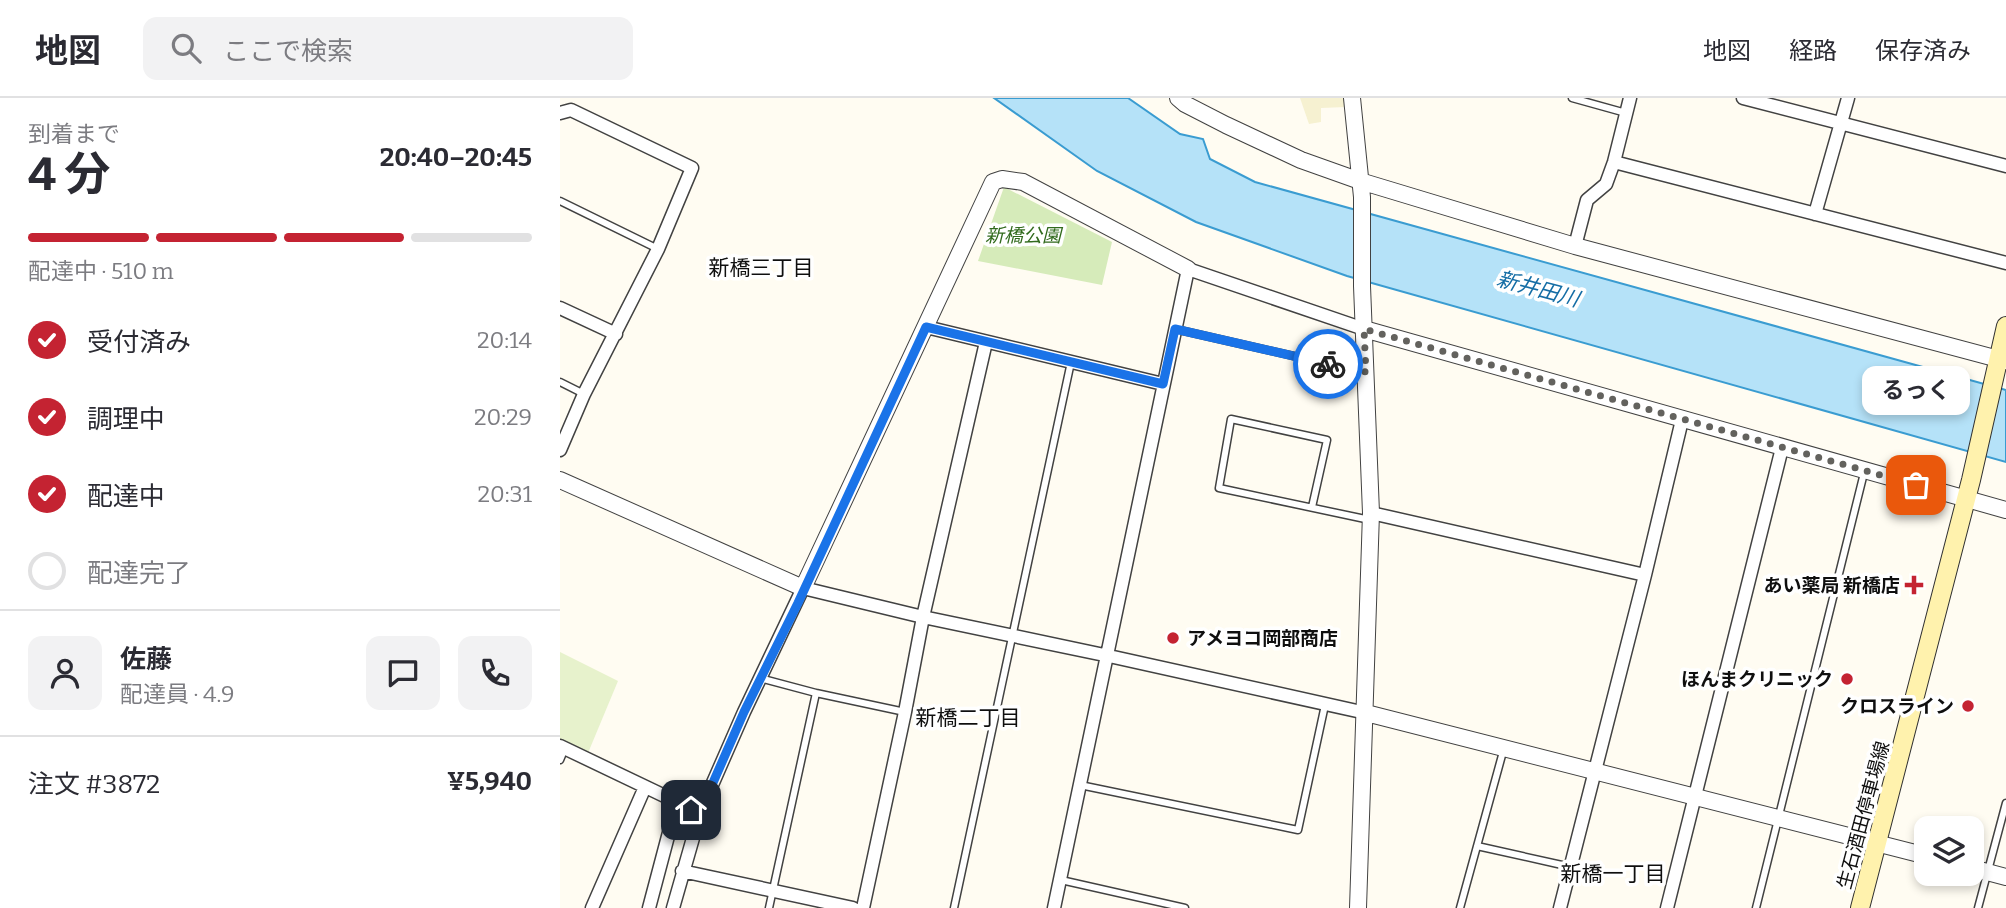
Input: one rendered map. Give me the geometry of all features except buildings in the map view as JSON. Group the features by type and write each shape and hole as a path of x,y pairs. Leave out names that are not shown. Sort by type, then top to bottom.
{"main road":[{"name":"生石酒田停車場線","path":"1860,908 1971,480 2006,326"}],"street":[{"path":"1178,98 1226,125 1361,189 1999,365"},
{"path":"1352,98 1361,189 1371,517 1358,908"},
{"path":"1575,246 1587,200 1606,184 1630,98"},
{"path":"1743,98 2006,166"},
{"path":"1815,214 1848,98"},
{"path":"560,113 571,110 692,168 658,249 584,394 560,450"},
{"path":"1614,162 2006,263"},
{"path":"673,908 701,810 760,678 993,182 1002,179 1023,182 1188,269 1364,329 2006,510"},
{"path":"1054,908 1109,656 1188,269"},
{"path":"560,307 615,334"},
{"path":"926,327 1163,384"},
{"path":"863,908 923,617 986,342"},
{"path":"1560,908 1646,575 1682,420"},
{"path":"1667,908 1782,448"},
{"path":"560,480 803,589 1366,713 1914,853"},
{"path":"1371,517 1646,575"},
{"path":"562,752 673,800 676,806 649,908"},
{"path":"592,908 645,787"},
{"path":"676,806 701,810"},
{"path":"682,871 853,908"},
{"path":"1984,871 2006,877"}],"lane":[{"path":"1572,98 1626,113"},
{"path":"560,201 658,249"},
{"path":"1175,329 1366,372"},
{"path":"954,908 1071,362"},
{"path":"560,383 584,394"},
{"path":"1312,507 1327,440 1231,419 1219,488 1312,507 1371,517"},
{"path":"1756,908 1865,471"},
{"path":"760,678 905,712"},
{"path":"769,908 816,693"},
{"path":"1080,785 1298,830 1325,705"},
{"path":"1460,908 1504,748"},
{"path":"1984,860 2006,803"},
{"path":"1477,846 1571,867"},
{"path":"1061,880 1185,908"},
{"path":"1978,908 1979,886"}],"shaded area":[{"path":"1300,98 1346,98 1346,107 1321,108 1321,122 1309,124"}],"green space":[{"name":"新橋公園","path":"1004,187 1112,242 1102,285 978,261"},
{"path":"560,652 618,681 588,753 560,740"}],"water":[{"name":"新井田川","path":"994,98 1128,98 1180,134 1203,139 1210,159 1255,182 2006,390 2006,462 1347,276 1196,222 1097,171"}],"way so far":[{"path":"1328,364 1366,372 1364,329 1916,485"}],"place":[{"name":"るっく","path":"1916,485"},
{"name":"あい薬局 新橋店","path":"1914,585"},
{"name":"アメヨコ岡部商店","path":"1173,638"},
{"name":"ほんまクリニック","path":"1847,679"},
{"name":"クロスライン","path":"1968,706"}],"district":[{"name":"新橋三丁目","path":"761,268"},
{"name":"新橋二丁目","path":"968,718"},
{"name":"新橋一丁目","path":"1613,874"}],"route":[{"path":"691,810 701,810 744,712 798,603 926,327 1163,384 1175,329 1328,364"}]}
